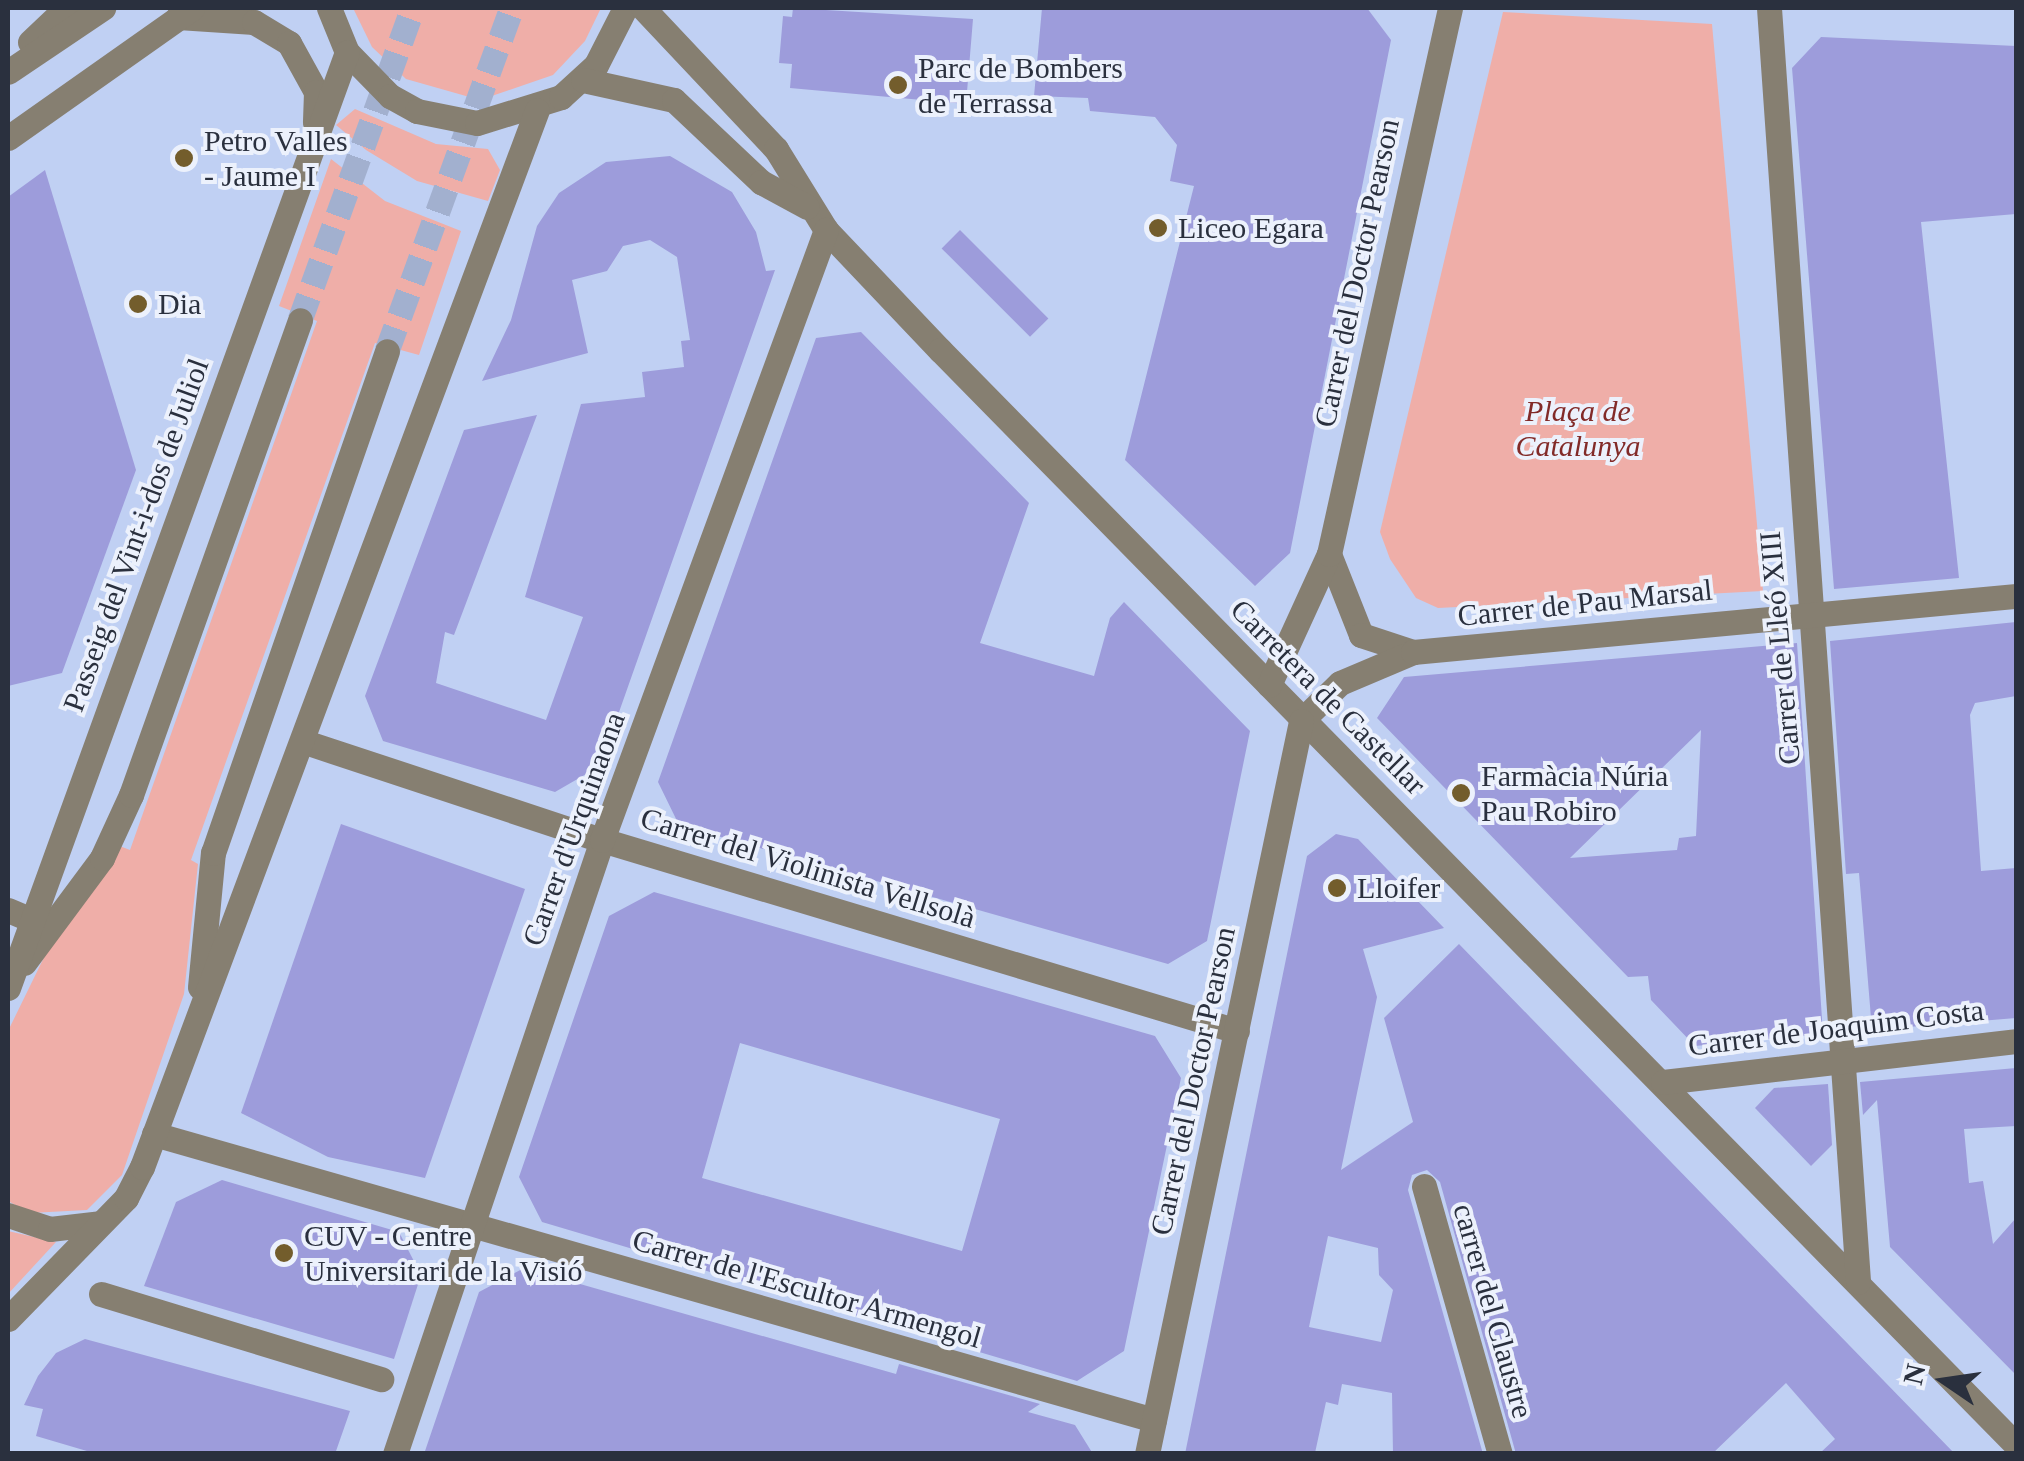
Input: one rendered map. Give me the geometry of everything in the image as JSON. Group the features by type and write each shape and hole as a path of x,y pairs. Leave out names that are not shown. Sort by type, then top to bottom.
{"street":[{"path":"8,62 66,8"},
{"path":"8,72 103,8"},
{"path":"329,8 348,52 366,76 417,111 477,123 538,110 583,80 625,8"},
{"name":"Carretera de Castellar","path":"643,8 776,149 808,207 826,230 1301,721 1663,1082 2016,1445"},
{"name":"Carrer del Doctor Pearson","path":"1269,685 1329,554 1450,8"},
{"name":"Carrer de Lleó XIII","path":"1770,8 1808,613 1848,1056 1858,1282"},
{"path":"8,138 185,12 254,22 289,43 316,92 314,137"},
{"name":"Passeig del Vint-i-dos de Juliol","path":"8,986 19,915 348,52"},
{"name":"Carretera de Castellar","path":"583,80 674,100 762,182 808,207"},
{"path":"8,1320 59,1258 126,1198 154,1134 198,1007 241,918 538,110"},
{"name":"Carrer d'Urquinaona","path":"394,1454 602,840 826,230"},
{"name":"Passeig del Vint-i-dos de Juliol","path":"8,986 102,858 131,794 300,320"},
{"path":"198,1007 213,853 387,350"},
{"path":"1329,554 1361,634 1413,652"},
{"name":"Carrer de Pau Marsal","path":"1301,721 1340,683 1413,652 2016,596"},
{"name":"Carrer del Doctor Pearson","path":"1147,1454 1301,721"},
{"name":"Carrer del Violinista Vellsolà","path":"304,742 602,840 1237,1030"},
{"name":"Carrer de Joaquim Costa","path":"1663,1082 1848,1056 2016,1041"},
{"name":"Carrer de l'Escultor Armengol","path":"154,1134 1154,1420"},
{"name":"carrer del Claustre","path":"1424,1186 1500,1454"},
{"path":"8,1214 50,1229 102,1223"},
{"path":"101,1294 380,1379"}],"green space":[{"path":"353,8 601,8 585,41 553,75 480,100 406,79 372,47"},
{"name":"Plaça de Catalunya","path":"1503,12 1712,24 1763,591 1438,608 1416,598 1390,559 1380,532"},
{"path":"355,109 436,144 488,149 500,170 488,201 417,181 366,150 336,125"},
{"path":"331,159 385,201 461,231 419,355 375,343 191,860 198,864 184,994 122,1175 87,1210 30,1213 8,1201 8,1031 52,941 117,845 130,850 317,321 279,306"},
{"path":"8,1231 56,1242 8,1294"}],"building":[{"path":"793,8 973,19 966,104 790,88 792,64 779,63 783,16 792,17"},
{"path":"1042,8 1367,8 1391,40 1290,553 1255,586 1125,460 1194,186 1170,181 1177,145 1155,117 1090,111 1088,98 1034,96"},
{"path":"1821,37 2016,46 2016,214 1921,222 1959,578 1834,589 1792,68"},
{"path":"670,156 732,192 756,232 766,271 775,270 600,766 555,792 383,741 365,696 464,430 537,415 454,635 445,632 436,683 546,720 583,617 525,597 581,404 645,397 642,372 684,367 681,341 690,340 677,257 650,240 623,246 607,271 572,280 588,353 482,381 511,320 537,226 559,193 606,162"},
{"path":"45,170 136,470 62,673 8,686 8,197"},
{"path":"960,230 1048,318 1030,337 942,248"},
{"path":"861,332 1029,503 980,643 1094,676 1110,618 1124,602 1250,731 1207,941 1168,964 679,825 658,782 816,338"},
{"path":"2016,622 2016,696 1975,703 1970,715 1981,871 2016,868 2016,1018 1872,1030 1859,873 1846,874 1830,641"},
{"path":"1797,643 1823,1034 1695,1046 1651,1000 1648,976 1628,977 1377,718 1404,677","holes":["1701,730 1696,836 1679,838 1677,850 1570,858"]},
{"path":"341,824 525,889 425,1178 328,1157 241,1113"},
{"path":"1336,834 1358,839 1444,928 1363,949 1377,997 1341,1170 1413,1122 1384,1018 1459,944 1955,1454 1819,1454 1835,1439 1786,1383 1712,1454 1516,1454 1440,1182 1427,1170 1412,1175 1408,1190 1483,1454 1393,1454 1392,1393 1342,1384 1338,1405 1326,1402 1315,1453 1185,1454 1307,856","holes":["1328,1236 1378,1248 1379,1275 1393,1290 1381,1342 1309,1327"]},
{"path":"654,892 1155,1036 1181,1078 1124,1351 1077,1381 542,1222 519,1177 609,916","holes":["740,1043 1000,1119 962,1251 702,1178"]},
{"path":"2016,1068 2016,1126 1964,1129 1969,1183 1983,1181 1993,1244 2016,1218 2016,1375 1890,1247 1877,1100 1863,1115 1860,1082"},
{"path":"1828,1084 1832,1145 1811,1166 1755,1108 1774,1088"},
{"name":"CUV - Centre Universitari de la Visió","path":"222,1180 399,1232 421,1275 394,1359 144,1286 176,1202"},
{"path":"524,1268 896,1374 899,1364 1040,1404 1028,1412 1075,1425 1093,1454 424,1454 479,1292"},
{"path":"85,1339 350,1411 335,1454 97,1454 36,1436 43,1409 24,1405 38,1376 56,1353"}],"tunnel":[{"path":"300,320 413,8"},
{"path":"387,351 512,8"}],"place":[{"name":"Parc de Bombers de Terrassa","path":"898,85"},
{"name":"Petro Valles - Jaume I","path":"184,158"},
{"name":"Liceo Egara","path":"1158,228"},
{"name":"Dia","path":"138,304"},
{"name":"Farmàcia Núria Pau Robiro","path":"1461,793"},
{"name":"Lloifer","path":"1337,888"},
{"name":"CUV - Centre Universitari de la Visió","path":"284,1253"}]}
